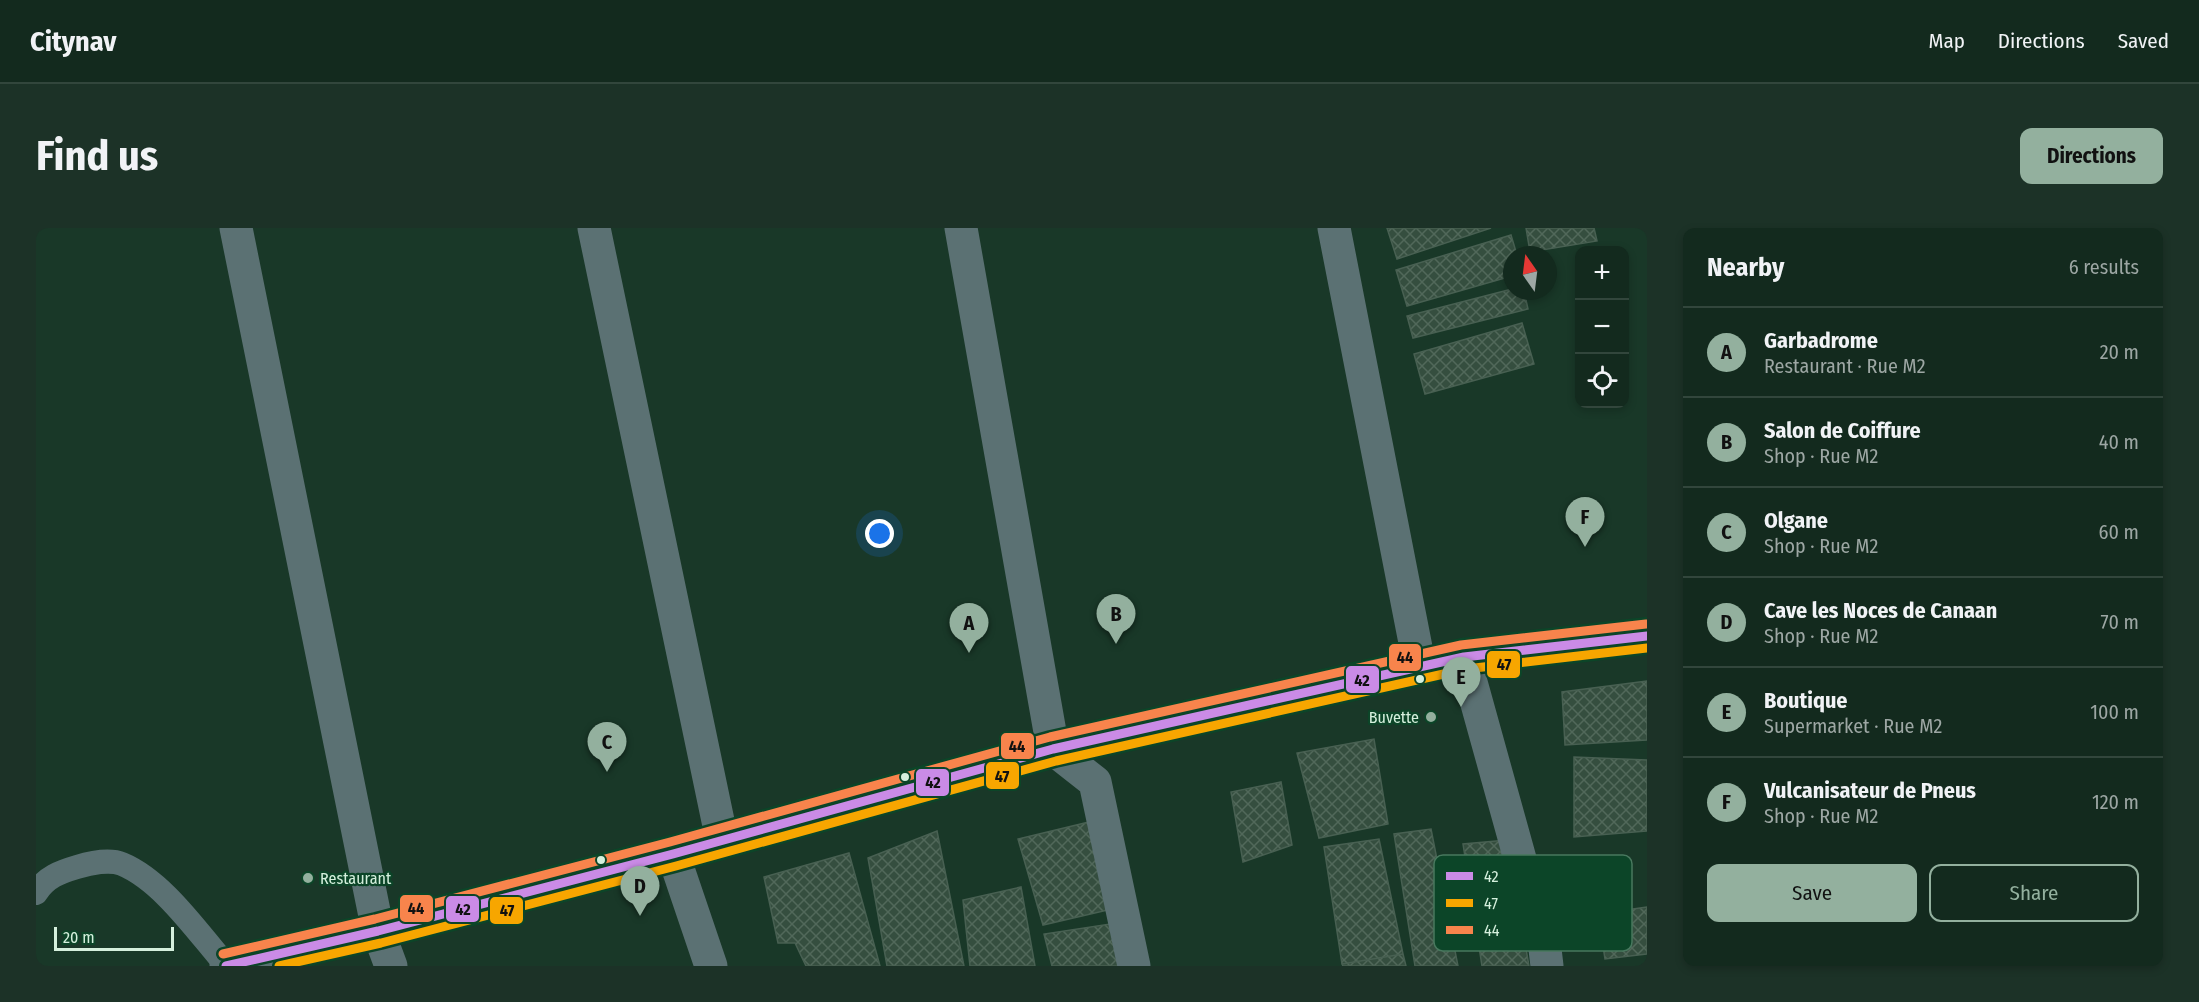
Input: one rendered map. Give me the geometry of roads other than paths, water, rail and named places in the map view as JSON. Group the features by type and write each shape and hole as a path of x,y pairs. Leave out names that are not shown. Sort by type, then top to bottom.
{"street":[{"path":"236,228 378,931 391,966"},
{"path":"594,228 722,840"},
{"path":"961,228 1053,749 1095,782 1134,966"},
{"path":"1334,228 1420,668"},
{"path":"226,966 378,931 673,854 1053,749 1464,657 1647,636"},
{"path":"1464,657 1519,855"},
{"path":"673,854 711,966"},
{"path":"1545,951 1547,966"}],"lane":[{"path":"36,893 40,886 56,873 91,863 121,863 156,885 226,966"}],"place":[{"name":"Vulcanisateur de Pneus","path":"1585,547"},
{"name":"Salon de Coiffure","path":"1116,644"},
{"name":"Garbadrome","path":"969,653"},
{"name":"Boutique","path":"1461,707"},
{"name":"Buvette","path":"1431,717"},
{"name":"Olgane","path":"607,772"},
{"name":"Restaurant","path":"308,878"},
{"name":"Cave les Noces de Canaan","path":"640,916"}]}
